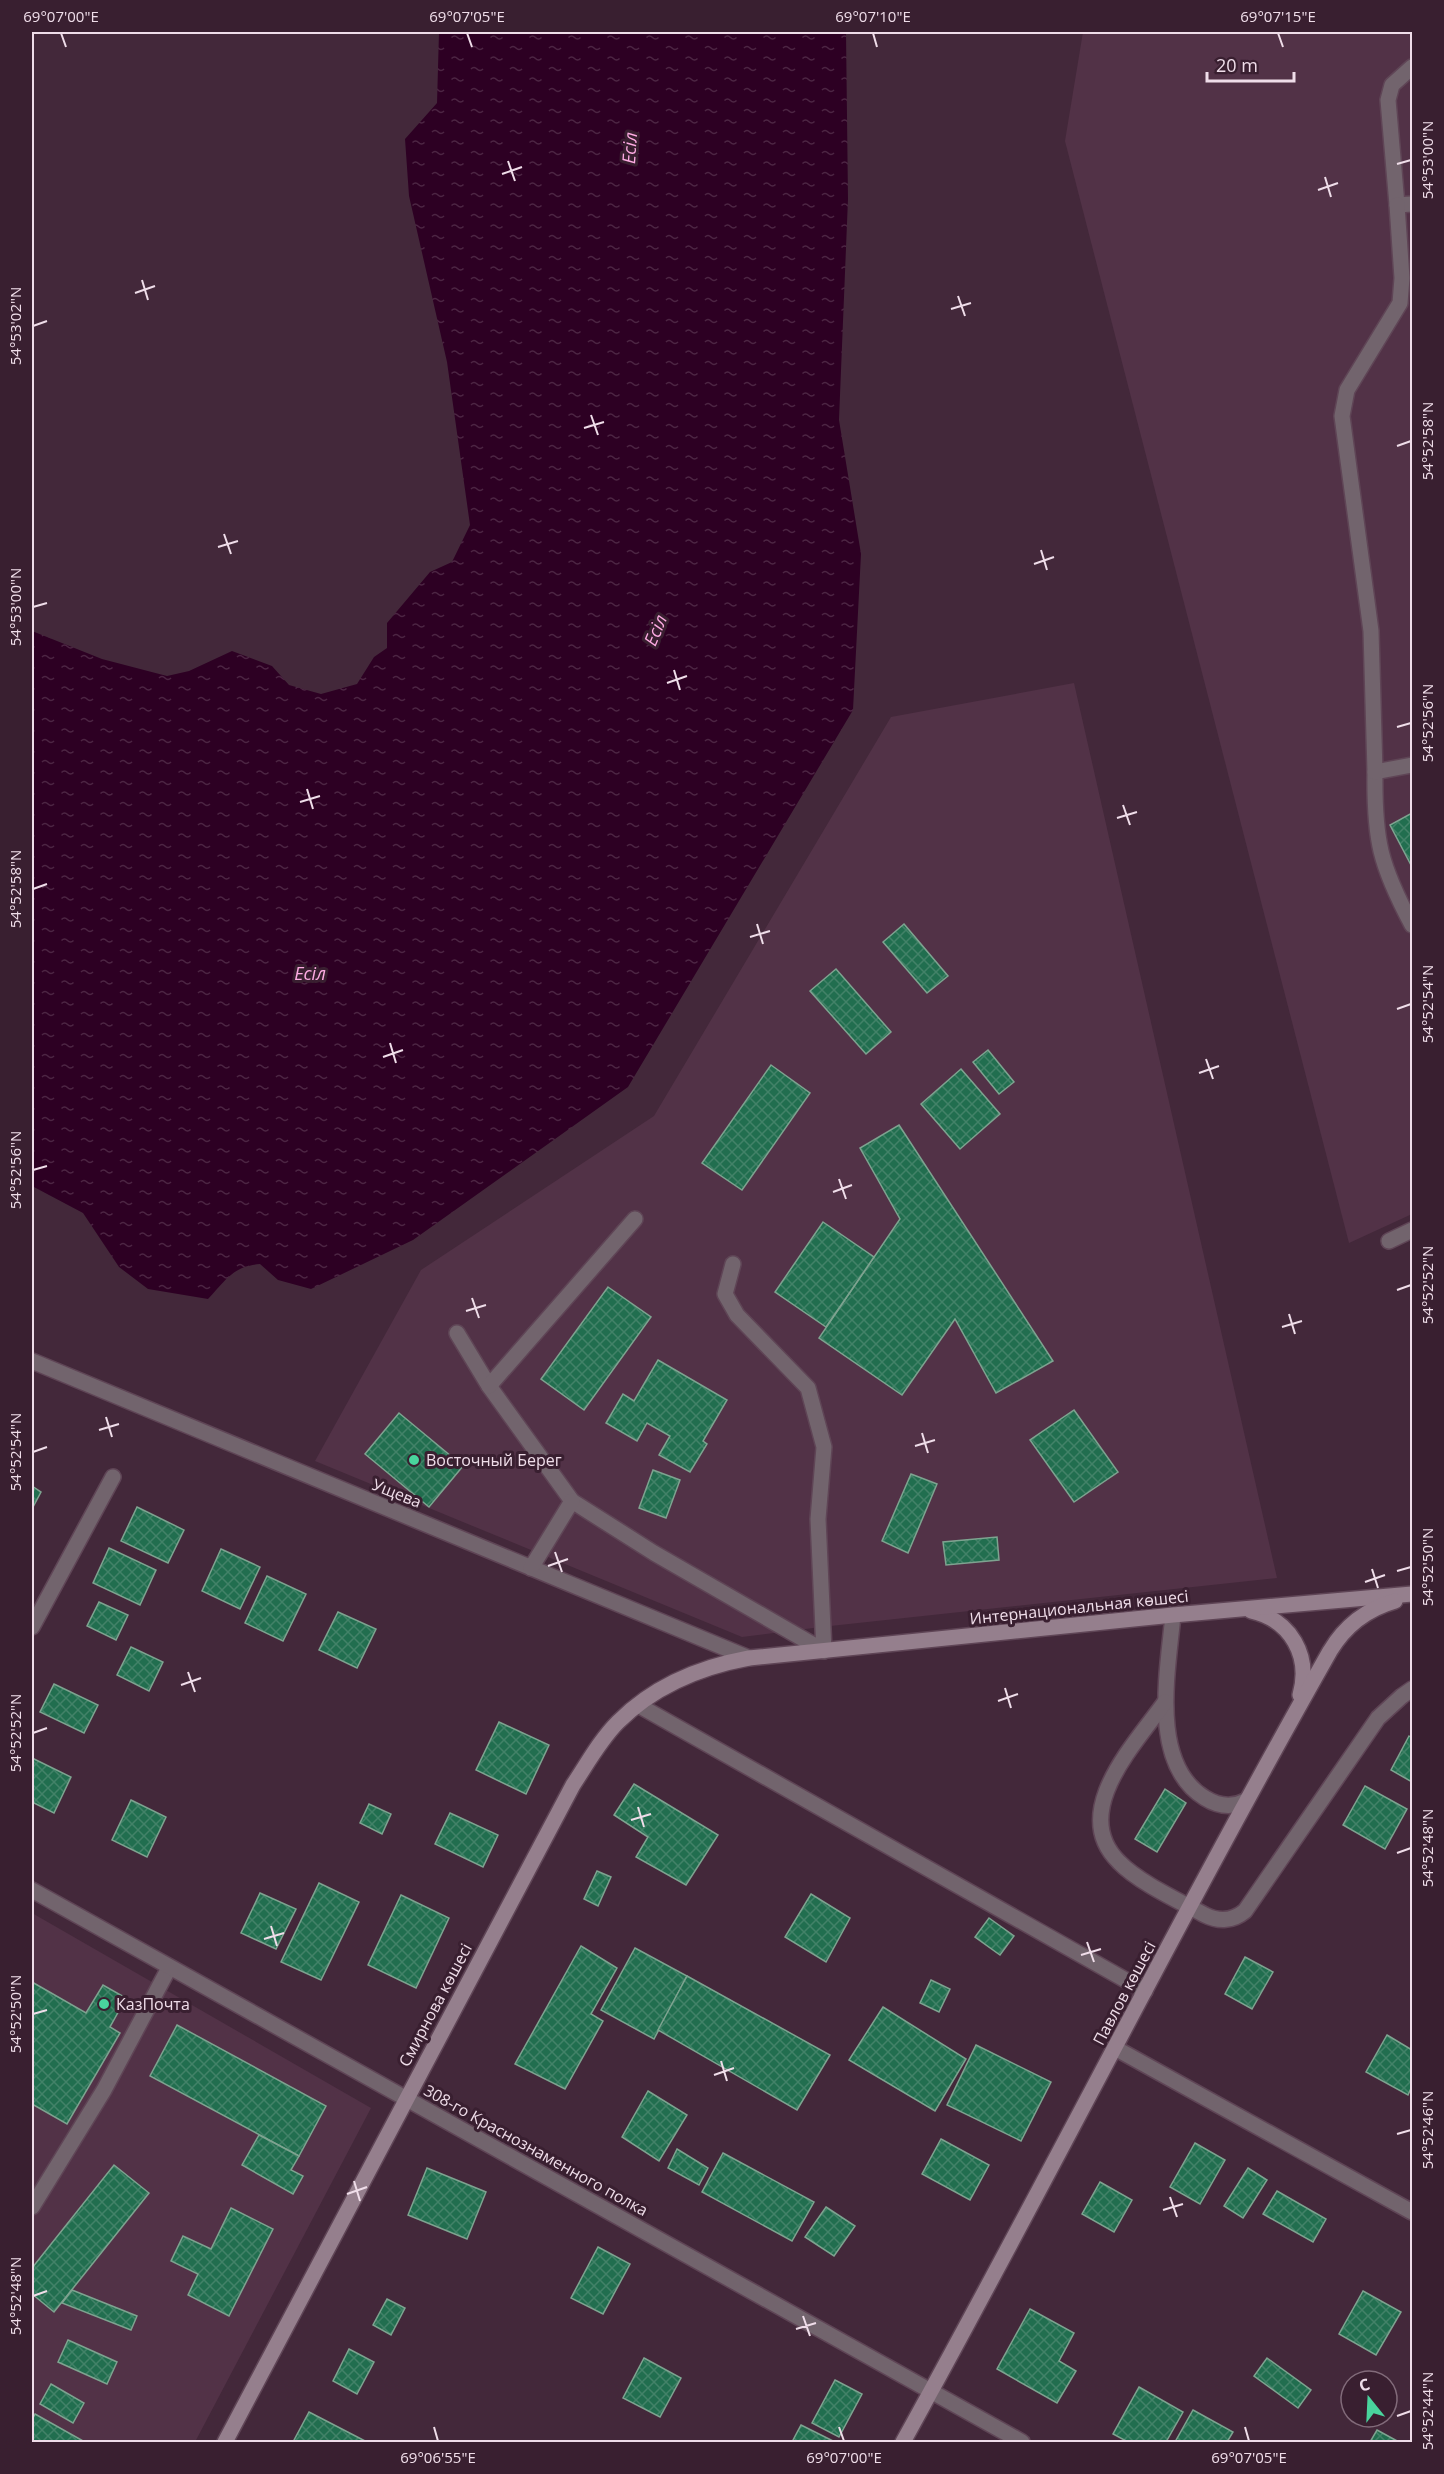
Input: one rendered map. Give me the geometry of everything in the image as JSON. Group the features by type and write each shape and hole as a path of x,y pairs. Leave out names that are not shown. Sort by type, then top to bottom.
{"street":[{"path":"1413,67 1392,86 1388,100 1405,204 1400,303 1347,390 1342,416 1371,631 1376,836 1390,883 1413,925"},
{"path":"1375,772 1413,765"},
{"path":"489,1386 635,1219"},
{"path":"1389,1241 1413,1230"},
{"path":"733,1264 725,1294 737,1315 808,1388 824,1447 818,1519 824,1651"},
{"path":"457,1333 489,1386 572,1501 654,1553 824,1651"},
{"name":"Ущева","path":"32,1361 749,1658"},
{"path":"32,1627 113,1477"},
{"path":"531,1568 572,1501"},
{"name":"Интернациональная көшесі","path":"749,1658 1413,1595"},
{"name":"Павлов көшесі","path":"903,2442 1191,1907 1245,1801 1339,1637 1350,1625 1373,1609 1413,1595"},
{"path":"1245,1610 1264,1615 1284,1627 1299,1648 1304,1674 1293,1715"},
{"path":"1173,1616 1165,1702 1168,1735 1176,1761 1189,1784 1199,1794 1216,1804 1232,1806 1245,1801"},
{"name":"Смирнова көшесі","path":"225,2442 573,1785 601,1743 618,1722 661,1689 686,1676 719,1664 749,1658"},
{"path":"1165,1702 1111,1778 1102,1807 1101,1832 1109,1851 1123,1866 1191,1907 1220,1920 1234,1918 1245,1911 1378,1718 1413,1689"},
{"path":"638,1705 1145,1991"},
{"name":"308-го Краснознаменного полка","path":"32,1890 1022,2442"},
{"path":"32,2207 104,2090 169,1968"},
{"path":"1115,2048 1413,2212"}],"shaded area":[{"path":"1083,32 1412,32 1412,1214 1349,1243 1065,141"},
{"path":"1074,683 1277,1578 742,1637 315,1461 421,1270 654,1116 891,717"},
{"path":"32,1913 371,2108 195,2442 32,2442"}],"water":[{"name":"Есіл","path":"439,32 846,32 848,199 839,420 861,554 853,710 628,1087 413,1240 311,1289 278,1280 260,1264 236,1271 208,1299 148,1289 119,1267 83,1213 32,1186 32,631 102,659 167,676 189,671 232,651 272,666 289,685 321,694 357,684 374,657 387,648 387,623 430,572 452,562 470,525 447,362 409,196 405,139 437,103"}],"building":[{"path":"1412,813 1412,867 1390,825"},
{"path":"904,924 948,976 927,993 883,942"},
{"path":"836,969 891,1032 866,1054 810,991"},
{"path":"988,1050 1014,1082 999,1094 973,1062"},
{"path":"771,1065 810,1093 742,1190 702,1163"},
{"path":"961,1069 1000,1114 960,1149 921,1104"},
{"path":"899,1125 1053,1361 996,1393 955,1319 902,1395 819,1338 900,1219 860,1148"},
{"path":"823,1222 874,1257 826,1327 775,1292"},
{"path":"608,1287 651,1317 584,1410 541,1379"},
{"path":"658,1360 727,1400 703,1441 707,1444 690,1472 659,1455 670,1436 647,1423 637,1441 606,1423 623,1394 634,1401"},
{"path":"1074,1410 1118,1472 1074,1502 1030,1440"},
{"name":"Восточный Берег","path":"399,1413 463,1466 429,1507 365,1454"},
{"path":"653,1470 680,1480 666,1518 639,1508"},
{"path":"911,1474 937,1484 908,1553 882,1541"},
{"path":"32,1486 41,1492 32,1509"},
{"path":"137,1507 184,1530 168,1563 121,1541"},
{"path":"997,1537 999,1560 946,1565 943,1542"},
{"path":"109,1548 156,1570 140,1605 93,1583"},
{"path":"221,1549 260,1567 240,1609 202,1591"},
{"path":"267,1576 306,1594 283,1641 245,1623"},
{"path":"99,1602 128,1615 116,1640 87,1626"},
{"path":"338,1612 376,1629 357,1668 319,1650"},
{"path":"131,1647 163,1662 149,1691 117,1675"},
{"path":"54,1684 98,1705 84,1733 40,1712"},
{"path":"499,1722 549,1745 526,1794 476,1770"},
{"path":"1409,1736 1412,1738 1412,1782 1391,1770"},
{"path":"32,1758 71,1777 54,1813 32,1802"},
{"path":"634,1784 718,1835 686,1885 636,1857 648,1837 614,1815"},
{"path":"1365,1786 1407,1809 1385,1849 1343,1825"},
{"path":"1165,1789 1186,1803 1157,1852 1135,1839"},
{"path":"131,1800 166,1817 147,1857 112,1840"},
{"path":"369,1804 391,1814 382,1834 360,1823"},
{"path":"450,1813 498,1835 483,1867 435,1844"},
{"path":"597,1871 611,1877 598,1906 584,1899"},
{"path":"319,1883 359,1902 321,1980 281,1962"},
{"path":"260,1893 296,1909 276,1949 241,1933"},
{"path":"811,1894 850,1918 826,1962 785,1937"},
{"path":"401,1895 449,1918 416,1988 368,1965"},
{"path":"989,1918 1014,1936 1000,1955 975,1937"},
{"path":"581,1946 617,1968 591,2014 603,2021 565,2089 515,2064"},
{"path":"635,1948 687,1976 654,2039 601,2010"},
{"path":"1245,1957 1273,1972 1252,2009 1225,1994"},
{"path":"687,1976 830,2055 797,2110 658,2030"},
{"path":"931,1980 950,1989 939,2012 920,2003"},
{"path":"32,1982 86,2013 103,1985 126,1998 110,2027 120,2033 67,2124 32,2104"},
{"path":"883,2007 966,2059 935,2111 849,2060"},
{"path":"177,2025 326,2106 299,2156 150,2076"},
{"path":"1387,2035 1412,2050 1412,2086 1408,2095 1366,2072"},
{"path":"976,2045 1051,2082 1021,2141 947,2105"},
{"path":"648,2091 687,2115 659,2161 622,2137"},
{"path":"259,2135 299,2156 291,2170 303,2176 293,2194 242,2165"},
{"path":"941,2139 989,2165 970,2200 922,2174"},
{"path":"1195,2143 1225,2160 1200,2204 1170,2187"},
{"path":"677,2149 708,2168 699,2185 668,2168"},
{"path":"723,2153 814,2202 792,2241 702,2192"},
{"path":"114,2165 149,2193 54,2312 32,2294 32,2268"},
{"path":"427,2168 486,2192 467,2239 408,2215"},
{"path":"1248,2168 1267,2180 1243,2218 1224,2206"},
{"path":"1100,2182 1132,2200 1114,2232 1082,2214"},
{"path":"1277,2191 1326,2219 1313,2242 1263,2214"},
{"path":"826,2207 855,2226 834,2256 805,2237"},
{"path":"231,2208 273,2229 229,2316 188,2295 198,2274 171,2261 183,2236 211,2249"},
{"path":"598,2247 630,2264 603,2314 571,2298"},
{"path":"72,2290 137,2316 131,2330 62,2303"},
{"path":"1363,2291 1401,2312 1376,2355 1339,2334"},
{"path":"387,2299 405,2308 391,2335 373,2325"},
{"path":"1030,2309 1074,2333 1059,2361 1076,2371 1057,2403 997,2369"},
{"path":"68,2340 117,2362 107,2384 58,2362"},
{"path":"349,2349 374,2362 357,2394 333,2381"},
{"path":"644,2358 681,2378 660,2417 623,2398"},
{"path":"1267,2358 1311,2390 1298,2408 1254,2376"},
{"path":"835,2380 862,2394 839,2437 812,2423"},
{"path":"51,2384 84,2403 73,2423 40,2404"},
{"path":"1139,2387 1183,2412 1166,2442 1128,2442 1113,2434"},
{"path":"1193,2410 1233,2432 1227,2442 1175,2442"},
{"path":"309,2412 367,2442 293,2442"},
{"path":"35,2414 85,2442 32,2442 32,2420"},
{"path":"801,2425 835,2442 792,2442"},
{"path":"1377,2430 1399,2442 1370,2442"}],"place":[{"name":"Восточный Берег","path":"414,1460"},
{"name":"КазПочта","path":"104,2004"}]}
